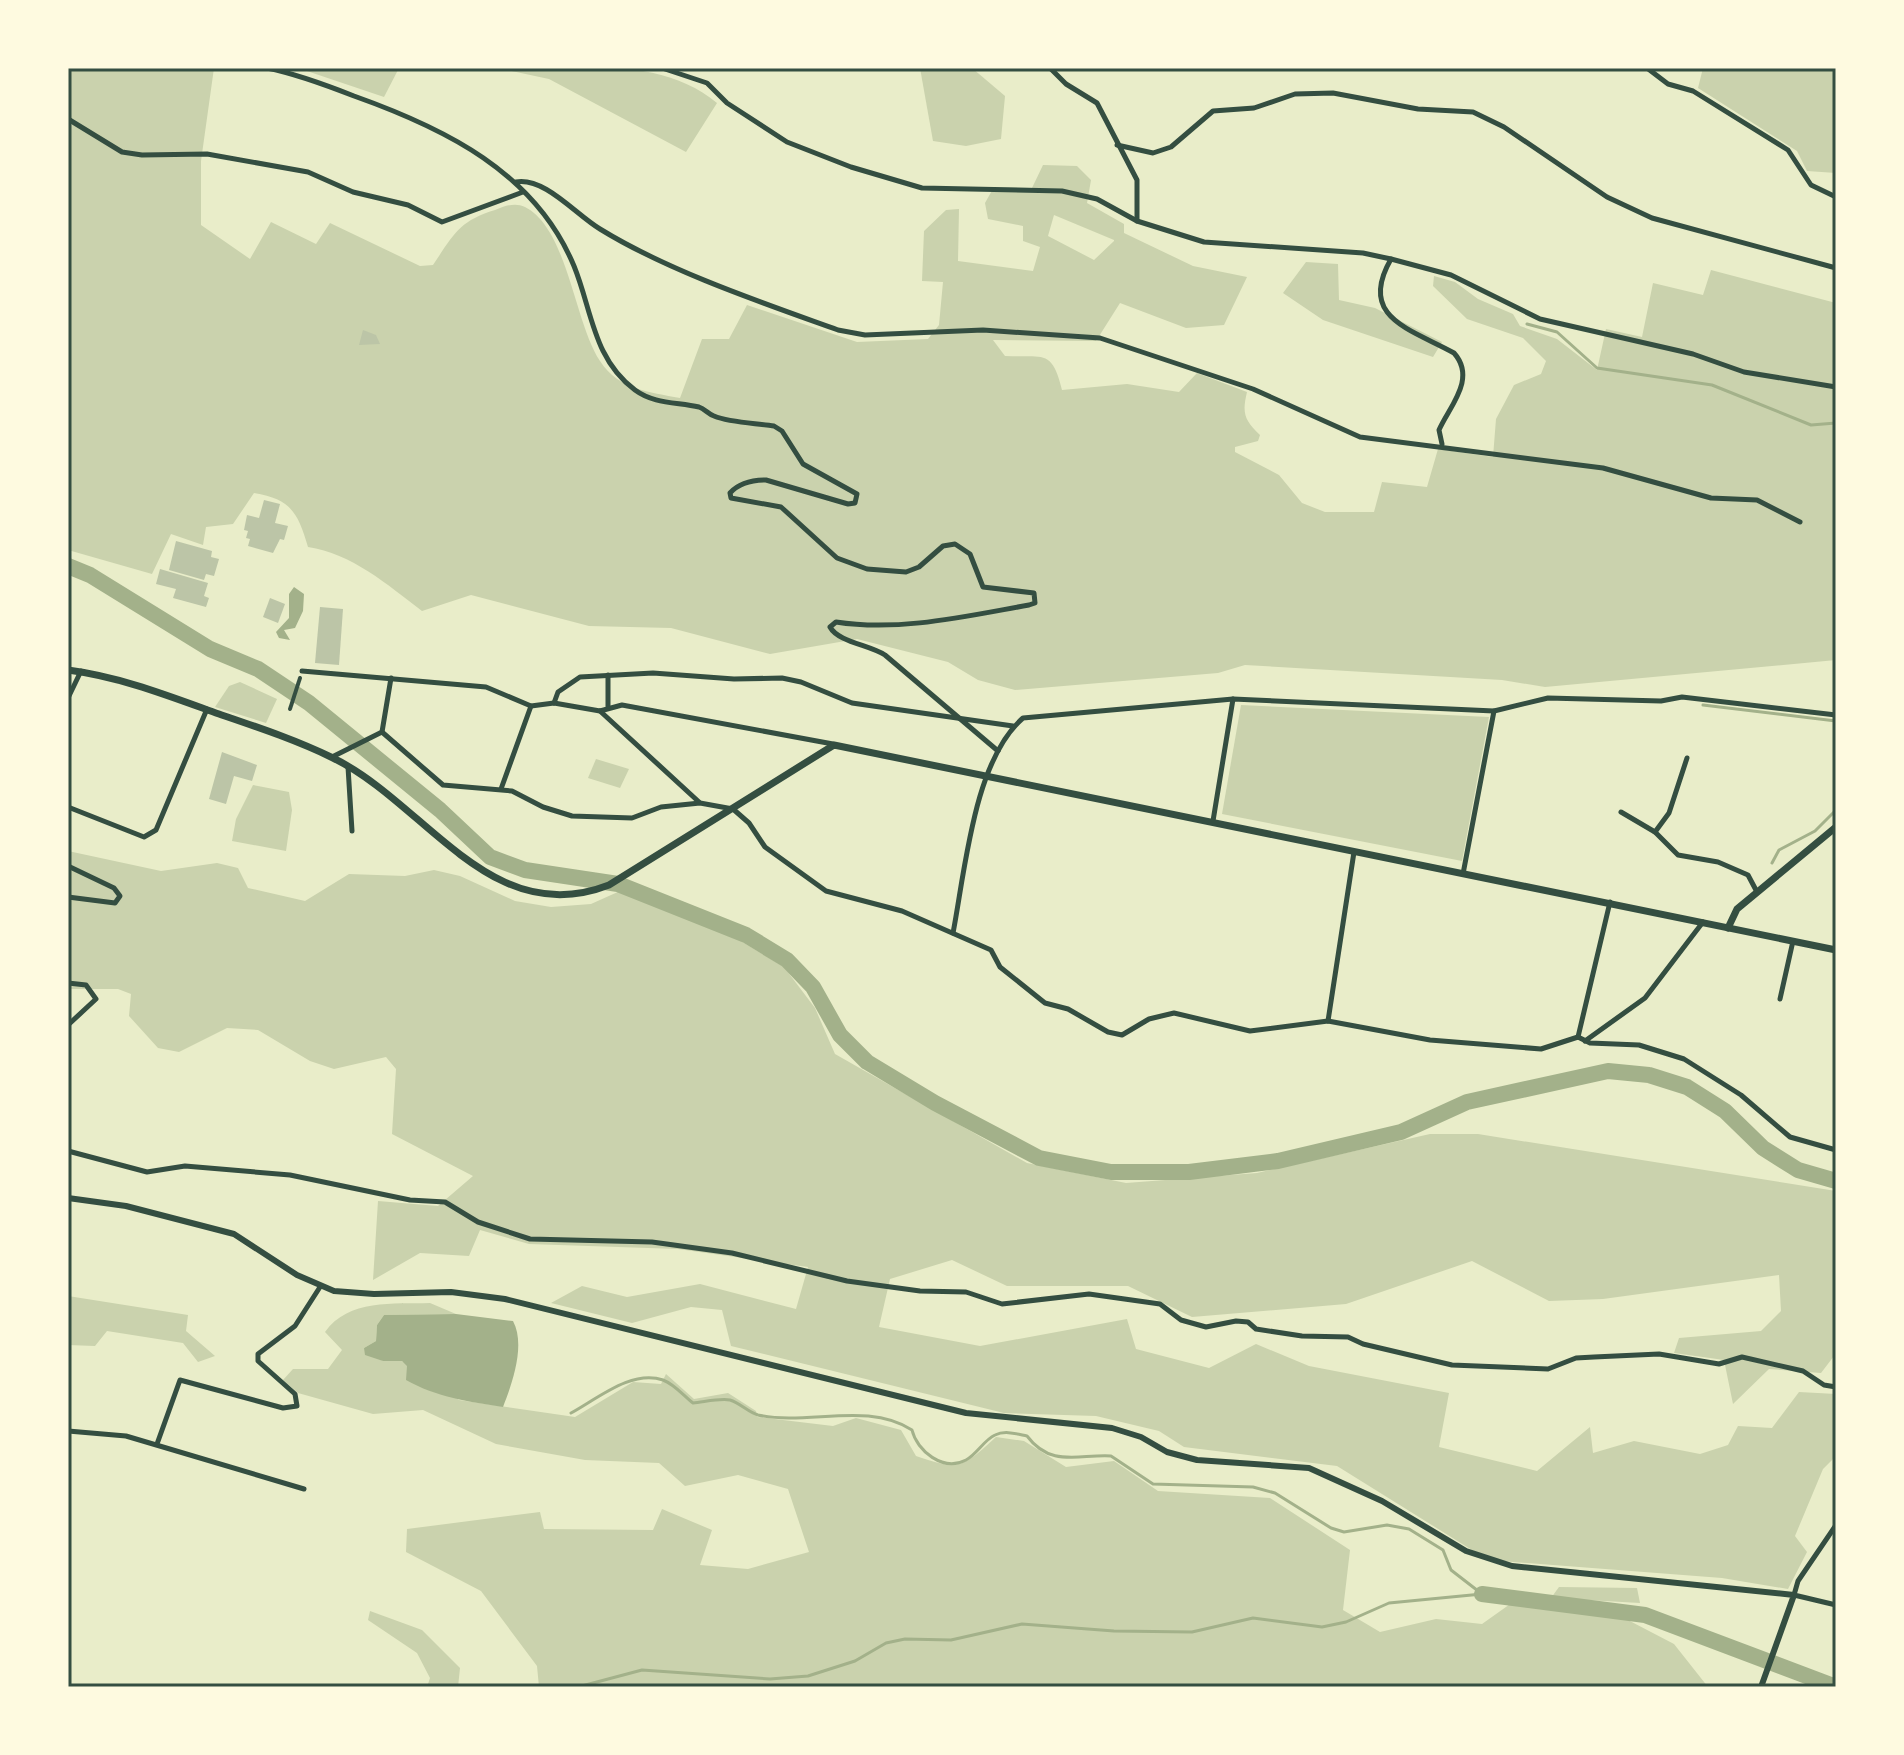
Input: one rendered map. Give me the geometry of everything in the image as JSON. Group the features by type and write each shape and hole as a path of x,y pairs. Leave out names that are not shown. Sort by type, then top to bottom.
{"main road":[{"path":"68,670 139,684 331,757 348,766 482,871 504,884 531,893 572,896 609,885 834,745 1836,950"},
{"path":"1728,928 1737,909 1836,827"}],"street":[{"path":"267,68 309,79 445,133 490,160 515,182 548,223 574,265 591,325 607,362 620,377 637,392 660,402 702,408 714,416 774,426 782,431 792,452 803,464 857,494 855,503 848,504 766,480 753,480 735,488 730,493 731,498 781,507 847,564 906,572 919,567 943,546 955,544 970,554 983,587 1034,593 1035,603 1029,605 947,619 831,624 831,632 835,635 874,647 885,655 998,751"},
{"path":"305,68 309,79"},
{"path":"662,68 696,77 767,132 851,167 922,188 1062,191 1097,199 1137,221 1178,236 1231,247 1363,253 1391,259 1451,275 1540,319 1693,354 1744,372 1836,387"},
{"path":"1050,68 1066,84 1097,103 1137,180 1137,221"},
{"path":"1647,68 1668,84 1693,91 1788,150 1811,185 1836,197"},
{"path":"1117,145 1153,153 1171,147 1213,111 1254,108 1295,94 1333,93 1418,109 1473,112 1504,127 1607,197 1652,218 1836,268"},
{"path":"68,119 122,152 142,155 207,154 308,172 353,192 408,205 442,222 523,192"},
{"path":"515,182 536,184 600,229 639,248 838,330 865,335 1032,331 1110,340 1253,389 1360,437 1442,445 1603,468 1711,498 1757,500 1800,522"},
{"path":"1391,259 1381,277 1378,295 1382,309 1392,319 1454,353 1461,361 1463,373 1454,410 1439,430 1442,445"},
{"path":"68,698 81,671"},
{"path":"290,709 301,675 391,678 486,687 531,706 554,703 600,711 700,803"},
{"path":"608,675 608,706"},
{"path":"554,703 558,692 572,680 608,675 782,678 801,682 852,703 1014,726"},
{"path":"331,757 350,751 382,732 391,678"},
{"path":"953,933 986,776 998,751 1023,718 1233,699 1494,711 1548,698 1661,701 1682,697 1836,715"},
{"path":"1213,821 1233,699"},
{"path":"600,711 608,706 622,705 668,711 834,745"},
{"path":"501,789 531,706"},
{"path":"68,807 124,832 144,837 156,830 207,709"},
{"path":"1463,874 1494,711"},
{"path":"382,732 443,785 460,789 501,789 572,816 632,818 661,807 700,803 733,809 749,823 765,847 826,891 902,911 991,950 1000,967 1045,1003 1068,1009 1108,1032 1122,1035 1162,1013 1250,1031 1328,1021 1430,1040 1541,1049 1578,1037"},
{"path":"1655,832 1669,813 1687,758"},
{"path":"348,766 352,831"},
{"path":"1621,812 1655,832 1678,855 1718,862 1748,875 1757,892"},
{"path":"1328,1021 1354,851"},
{"path":"68,866 114,888 120,896 115,903 68,897"},
{"path":"1578,1037 1610,902"},
{"path":"1585,1042 1645,998 1703,922"},
{"path":"1780,999 1793,941"},
{"path":"68,983 86,985 96,999 68,1025"},
{"path":"1578,1037 1585,1042 1639,1045 1684,1059 1729,1086 1790,1137 1836,1150"},
{"path":"68,1151 147,1172 185,1166 290,1175 410,1200 445,1202 503,1233 530,1239 652,1242 732,1253 847,1281 920,1291 966,1292 1002,1304 1089,1294 1160,1304 1181,1320 1206,1327 1236,1321 1248,1322 1256,1329 1302,1336 1348,1337 1363,1344 1452,1365 1548,1369 1576,1358 1659,1354 1719,1364 1742,1357 1803,1371 1824,1385 1836,1387"},
{"path":"68,1198 126,1206 234,1234 320,1287 352,1294 451,1292 505,1299 966,1413 1112,1428 1141,1437 1167,1452 1197,1460 1309,1468 1382,1501 1466,1551 1512,1566 1794,1595 1836,1605"},
{"path":"157,1444 180,1380 290,1409 297,1406 298,1399 258,1361 258,1354 295,1326 320,1287"},
{"path":"68,1431 126,1436 304,1489"},
{"path":"1761,1687 1798,1581 1836,1525"}],"shaded area":[{"path":"583,66 641,70 694,87 717,103 686,152 549,79 498,68"},
{"path":"68,68 214,68 201,161 201,225 250,259 271,222 316,244 330,223 420,266 433,265 465,224 506,206 525,207 540,218 551,235 561,255 591,344 608,371 625,384 680,398 702,339 729,339 747,305 857,342 928,339 939,325 943,282 922,281 924,231 946,210 959,209 958,261 1033,271 1040,247 1023,241 1023,226 988,219 985,203 994,187 1032,188 1043,165 1077,166 1091,180 1087,203 1124,224 1124,233 1193,266 1247,277 1224,325 1186,328 1120,303 1096,341 993,340 1005,356 1037,357 1050,361 1062,390 1127,384 1179,392 1197,373 1247,392 1246,416 1260,435 1258,441 1235,447 1235,452 1279,475 1302,503 1325,512 1374,512 1382,482 1427,487 1438,449 1493,457 1496,419 1514,385 1541,374 1546,361 1523,338 1467,319 1433,286 1434,276 1455,282 1478,299 1513,314 1520,326 1557,339 1597,370 1606,329 1642,337 1653,283 1703,295 1711,270 1836,303 1836,660 1545,687 1502,680 1245,665 1218,673 1015,690 978,680 948,662 857,639 770,654 671,628 589,626 471,595 422,611 354,563 324,550 308,547 301,525 285,504 254,493 233,524 206,527 203,545 171,534 152,574 68,550","holes":["1054,215 1114,240 1094,260 1048,236"]},
{"path":"298,68 399,68 384,97"},
{"path":"920,68 972,68 1005,96 1001,139 966,146 933,141"},
{"path":"1703,68 1836,68 1836,173 1807,171 1797,151 1698,88"},
{"path":"1306,262 1338,264 1339,300 1375,308 1442,342 1433,357 1323,320 1283,293"},
{"path":"294,587 304,594 303,611 295,628 284,630 290,640 279,638 276,632 289,618 289,594"},
{"path":"240,682 277,699 266,723 215,707 229,686"},
{"path":"1241,705 1489,717 1462,861 1222,814"},
{"path":"596,759 629,769 620,788 588,778"},
{"path":"253,785 289,792 292,810 286,851 232,841 236,819"},
{"path":"68,851 161,871 217,863 238,868 248,888 305,901 349,874 405,876 434,870 460,876 515,901 551,907 591,904 620,891 716,926 784,967 815,1008 835,1054 1027,1163 1126,1183 1257,1173 1430,1134 1478,1134 1836,1191 1834,1356 1821,1373 1769,1369 1733,1404 1724,1360 1674,1353 1679,1338 1761,1331 1781,1311 1779,1275 1603,1299 1549,1301 1472,1261 1346,1304 1192,1317 1128,1286 1007,1286 952,1260 890,1279 879,1327 980,1346 1127,1319 1136,1349 1209,1368 1256,1344 1309,1366 1449,1393 1439,1447 1537,1471 1590,1427 1593,1453 1634,1441 1700,1454 1728,1445 1738,1426 1772,1428 1799,1392 1836,1394 1836,1456 1823,1469 1795,1536 1807,1552 1788,1589 1722,1578 1488,1560 1337,1466 1184,1447 1159,1431 1096,1416 1004,1413 731,1346 722,1310 691,1307 632,1323 551,1303 582,1286 627,1297 700,1284 796,1309 808,1267 678,1249 529,1244 480,1230 469,1256 420,1253 373,1280 378,1201 438,1206 473,1176 392,1134 396,1069 386,1057 334,1069 310,1061 258,1030 227,1028 179,1052 158,1048 129,1016 131,994 118,989 68,989"},
{"path":"68,1296 188,1315 186,1331 215,1356 198,1362 183,1343 107,1331 95,1346 68,1345"},
{"path":"430,1303 456,1314 384,1315 377,1325 376,1341 364,1348 383,1361 402,1361 459,1400 575,1417 633,1382 661,1384 666,1374 694,1399 728,1393 756,1411 757,1417 833,1426 856,1418 901,1430 916,1456 942,1464 967,1461 996,1437 1024,1441 1066,1467 1114,1461 1158,1491 1270,1498 1350,1550 1343,1610 1380,1632 1436,1619 1482,1624 1513,1602 1626,1619 1674,1644 1708,1687 539,1687 537,1666 481,1591 406,1552 407,1529 540,1512 544,1529 653,1530 662,1509 712,1530 700,1565 748,1569 809,1552 788,1489 738,1475 685,1486 659,1463 585,1460 496,1444 423,1410 373,1414 298,1393 283,1380 293,1369 328,1369 342,1350 325,1332 346,1314 387,1304"},
{"path":"456,1314 513,1321 517,1331 518,1353 503,1407 429,1391 406,1380 407,1366 402,1361 383,1361 365,1355 364,1348 376,1341 377,1325 384,1315"},
{"path":"1559,1587 1637,1588 1640,1603 1551,1598"},
{"path":"370,1611 422,1630 460,1668 458,1687 427,1687 430,1678 417,1653 368,1620"}],"building":[{"path":"363,330 376,335 380,344 359,345"},
{"path":"264,500 280,504 275,523 288,526 284,540 280,539 273,553 248,546 248,531 244,530 247,515 259,518"},
{"path":"176,541 212,551 211,557 219,559 214,576 206,574 204,580 169,570"},
{"path":"160,569 208,583 204,596 209,598 206,607 173,598 176,589 156,584"},
{"path":"270,598 285,604 278,623 263,617"},
{"path":"320,607 343,609 339,665 315,663"},
{"path":"222,752 257,765 252,781 234,776 226,804 209,799"}],"waterway":[{"path":"1527,324 1557,332 1597,368 1712,385 1811,425 1836,423"},
{"path":"68,566 90,575 210,649 258,669 309,703 440,810 490,857 525,870 618,884 746,935 787,960 813,987 840,1035 867,1062 935,1103 1039,1158 1111,1172 1189,1172 1278,1161 1401,1132 1467,1102 1608,1071 1649,1075 1687,1087 1725,1111 1763,1148 1798,1170 1836,1181"},
{"path":"1703,705 1836,721"},
{"path":"1772,863 1779,850 1815,831 1836,810"},
{"path":"571,1413 615,1387 651,1378 667,1382 693,1403 730,1400 758,1415 777,1418 857,1415 895,1421 912,1430 925,1452 949,1463 966,1460 995,1435 1015,1433 1027,1436 1036,1446 1056,1456 1111,1456 1153,1484 1253,1487 1275,1493 1331,1528 1344,1532 1387,1525 1409,1529 1443,1550 1451,1570 1482,1594"},
{"path":"578,1687 642,1670 770,1679 808,1676 855,1661 886,1643 905,1639 951,1640 1022,1624 1114,1631 1192,1632 1253,1618 1322,1627 1346,1622 1389,1603 1482,1594"},
{"path":"1482,1594 1645,1615 1836,1687"}]}
